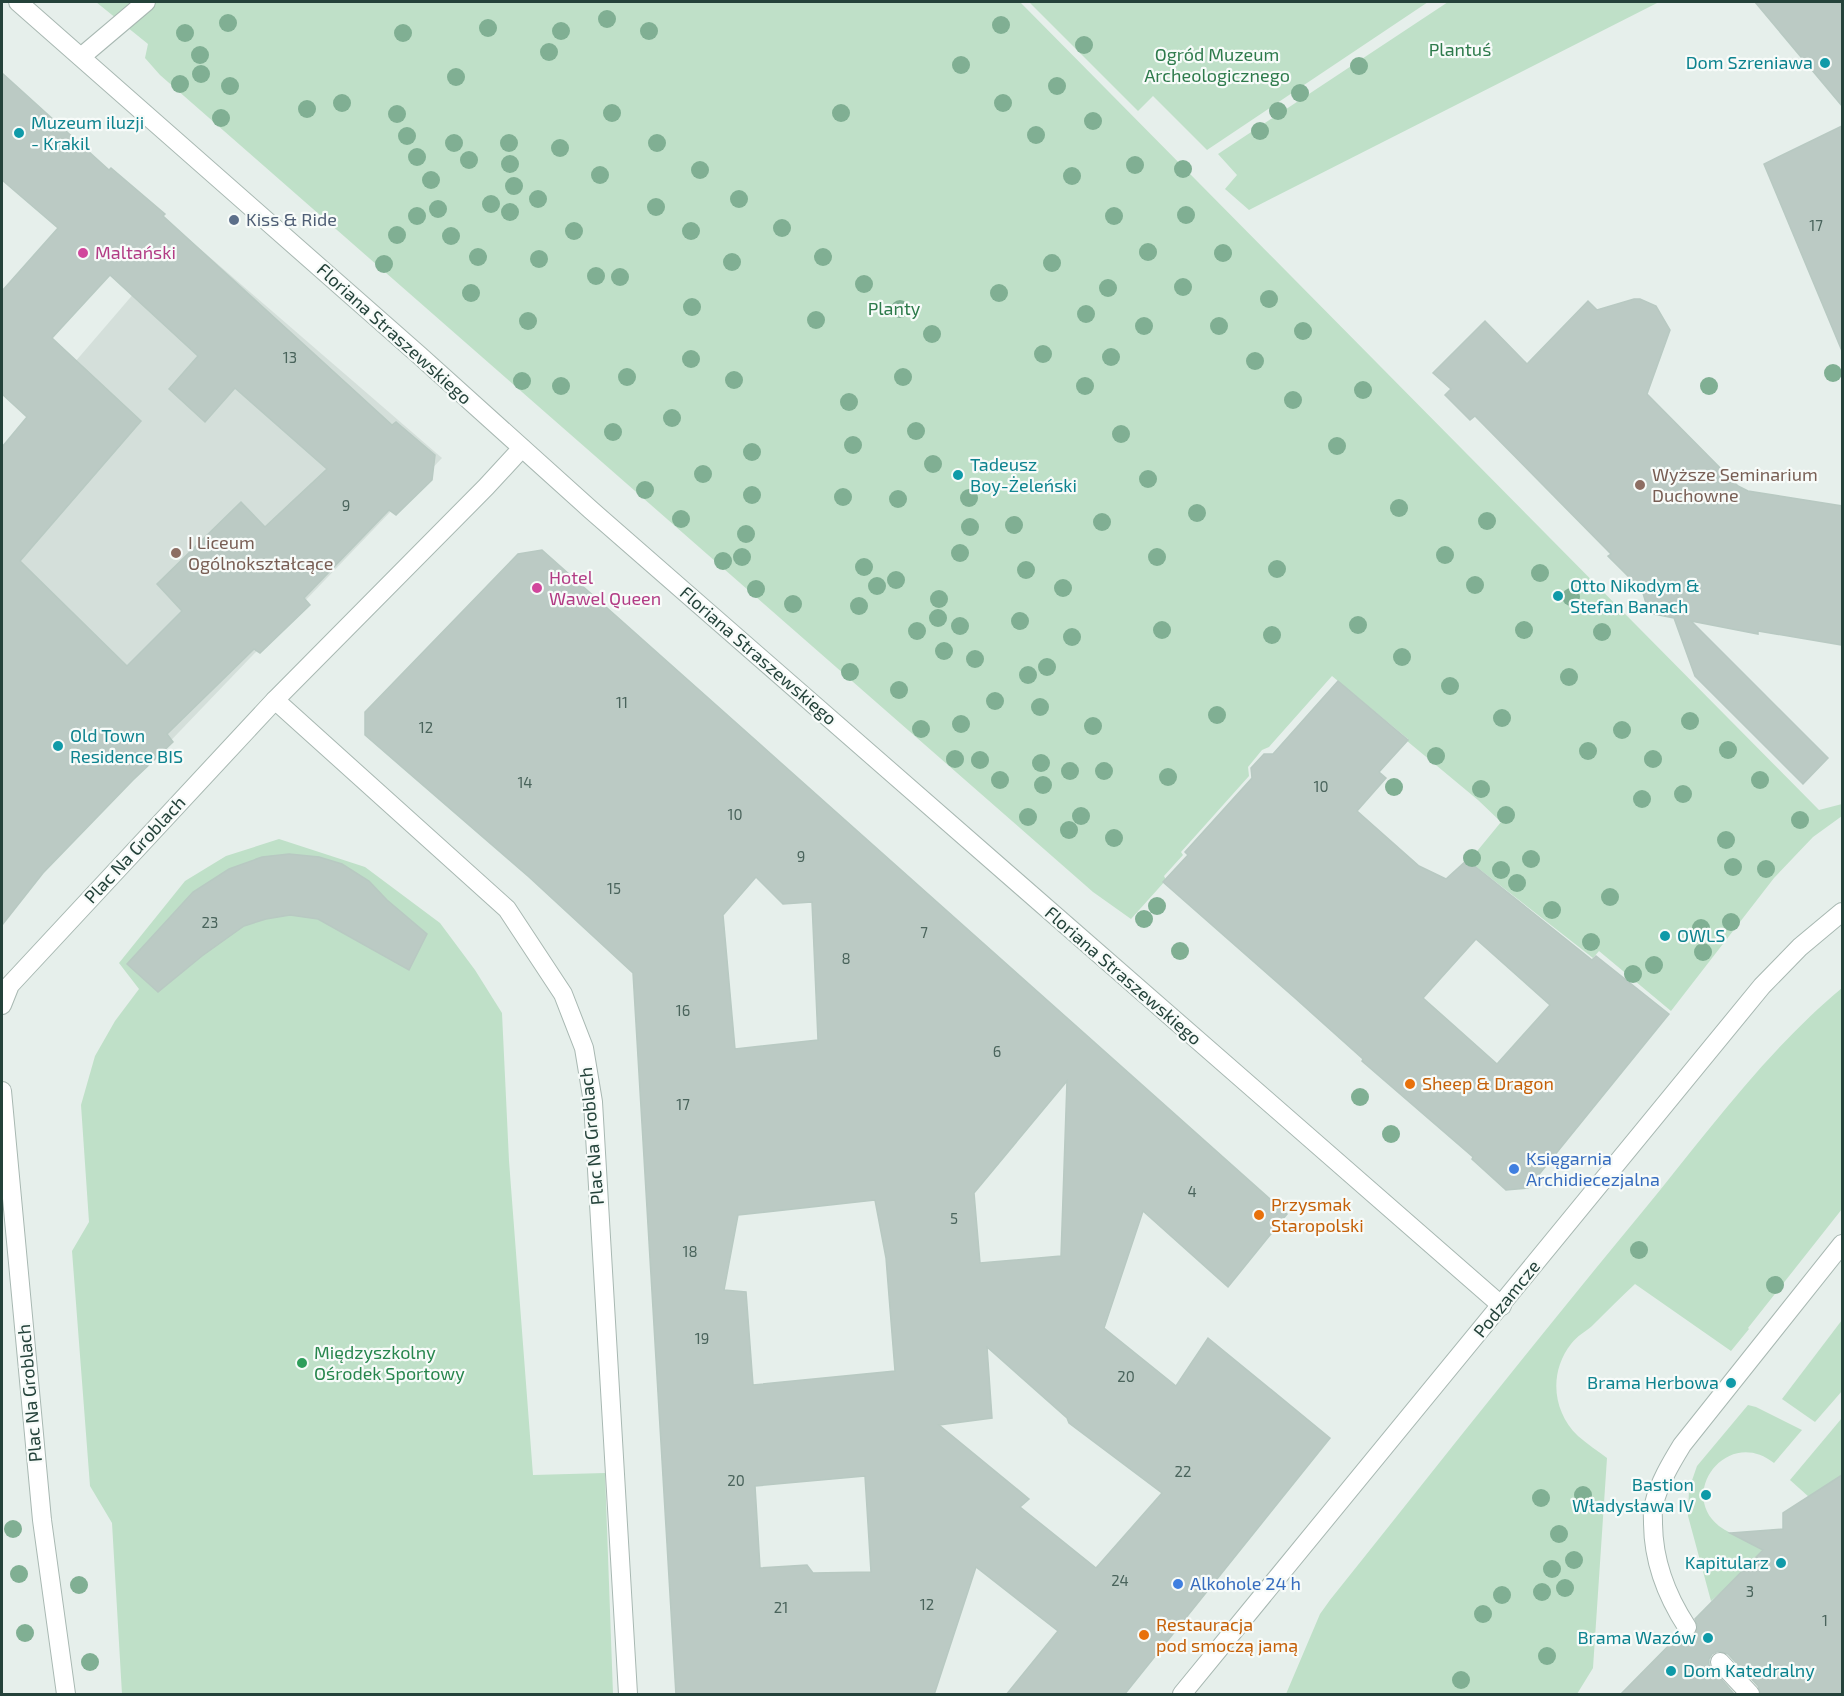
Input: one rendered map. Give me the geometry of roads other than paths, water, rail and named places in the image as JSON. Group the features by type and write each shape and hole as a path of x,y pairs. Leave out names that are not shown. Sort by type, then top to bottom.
{"street":[{"name":"Floriana Straszewskiego","path":"18,2 600,518 1502,1306"},
{"path":"81,57 146,2"},
{"name":"Plac Na Groblach","path":"2,1005 10,985 275,700 522,448"},
{"name":"Plac Na Groblach","path":"275,700 507,909 563,994 584,1048 593,1102 628,1695"},
{"name":"Podzamcze","path":"1182,1695 1762,986 1800,947 1842,912"},
{"name":"Plac Na Groblach","path":"2,1091 42,1520 66,1695"},
{"path":"1687,1627 1667,1594 1653,1537 1653,1505 1666,1472 1682,1445 1842,1244"},
{"path":"1720,1662 1750,1695"}],"place":[{"name":"Dom Szreniawa","path":"1825,63"},
{"name":"Muzeum iluzji - Krakil","path":"19,133"},
{"name":"Kiss & Ride","path":"234,220"},
{"name":"Maltański","path":"83,253"},
{"name":"Tadeusz Boy-Żeleński","path":"958,475"},
{"name":"Wyższe Seminarium Duchowne","path":"1640,485"},
{"name":"I Liceum Ogólnokształcące","path":"176,553"},
{"name":"Hotel Wawel Queen","path":"537,588"},
{"name":"Otto Nikodym & Stefan Banach","path":"1558,596"},
{"name":"Old Town Residence BIS","path":"58,746"},
{"name":"OWLS","path":"1665,936"},
{"name":"Sheep & Dragon","path":"1410,1084"},
{"name":"Księgarnia Archidiecezjalna","path":"1514,1169"},
{"name":"Przysmak Staropolski","path":"1259,1215"},
{"name":"Międzyszkolny Ośrodek Sportowy","path":"302,1363"},
{"name":"Brama Herbowa","path":"1731,1383"},
{"name":"Bastion Władysława IV","path":"1706,1495"},
{"name":"Kapitularz","path":"1781,1563"},
{"name":"Alkohole 24 h","path":"1178,1584"},
{"name":"Restauracja pod smoczą jamą","path":"1144,1635"},
{"name":"Brama Wazów","path":"1708,1638"},
{"name":"Dom Katedralny","path":"1671,1671"}],"park label":[{"name":"Plantuś","path":"1460,50"},
{"name":"Ogród Muzeum Archeologicznego","path":"1217,65"},
{"name":"Planty","path":"894,309"}]}
